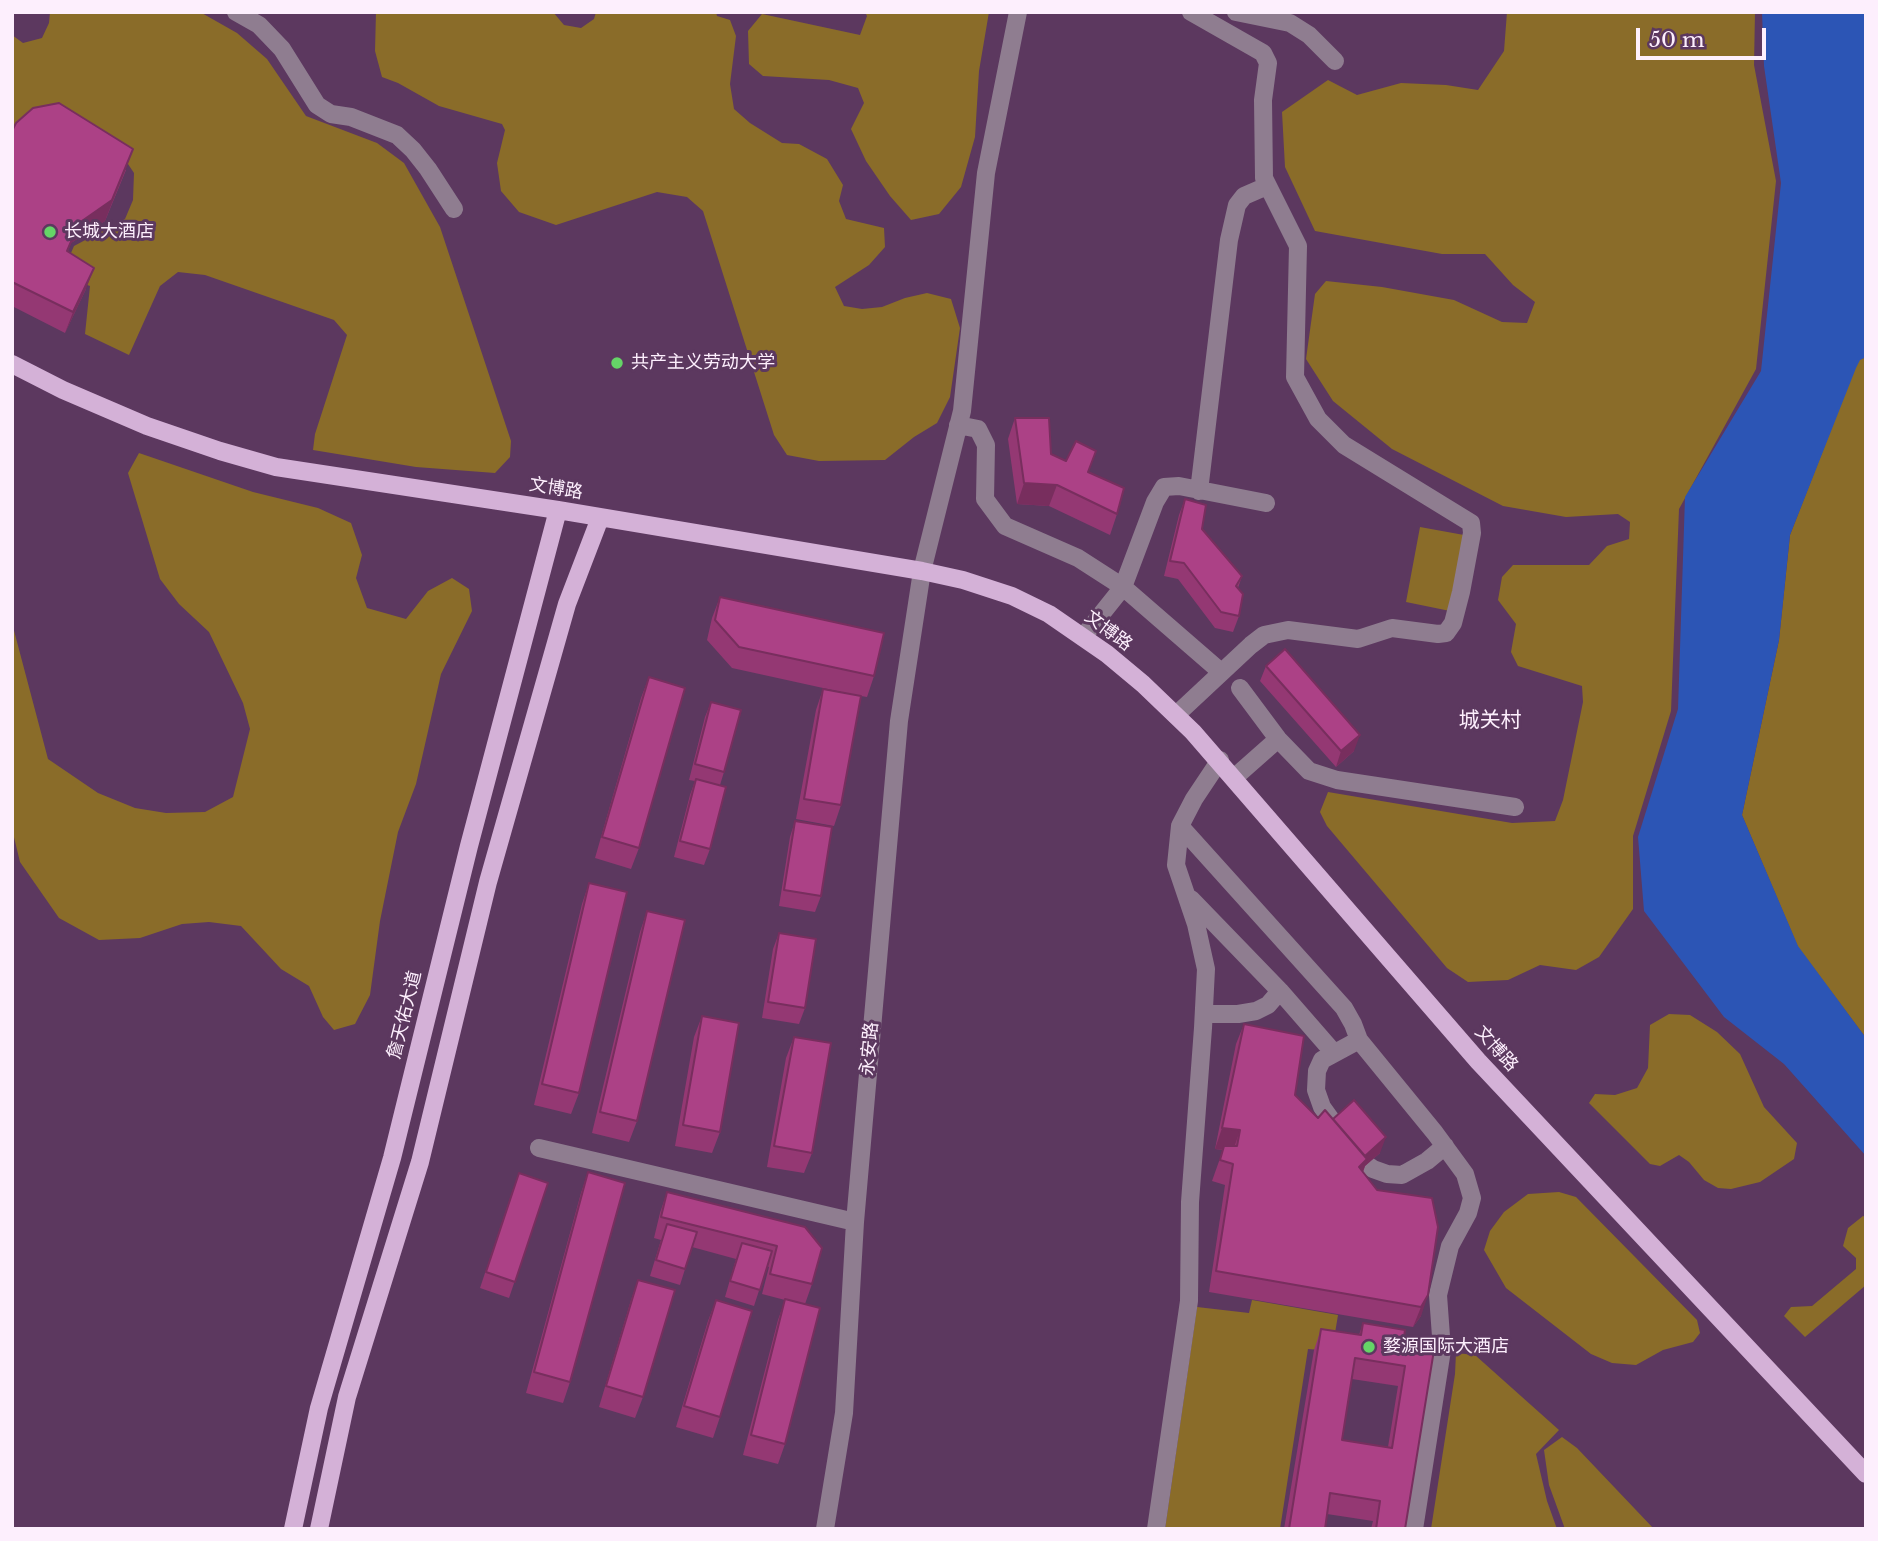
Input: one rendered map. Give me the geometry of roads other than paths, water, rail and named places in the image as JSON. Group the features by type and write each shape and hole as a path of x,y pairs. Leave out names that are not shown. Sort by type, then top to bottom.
{"main road":[{"name":"文博路","path":"12,364 63,390 147,426 276,467 922,570 1012,596 1049,614 1143,684 1220,760 1478,1061 1866,1474"},
{"name":"詹天佑大道","path":"293,1529 319,1408 392,1158 469,846 558,510"},
{"path":"319,1529 346,1397 420,1162 488,882 567,604 600,518"}],"street":[{"path":"236,12 259,25 282,48 317,105 331,114 351,117 397,135 428,169 454,209"},
{"name":"永安路","path":"825,1529 844,1413 855,1222 899,721 922,570 962,411 986,173 1018,12"},
{"path":"1176,715 1264,635 1288,630 1358,639 1392,628 1438,634 1446,632 1453,623 1472,533 1471,523 1344,444 1318,419 1295,377 1298,246 1264,178 1262,100 1268,63 1263,53 1191,12"},
{"path":"1236,12 1290,23 1309,35 1335,61"},
{"path":"1199,491 1228,240 1237,205 1244,196 1268,186"},
{"path":"958,425 978,429 986,445 985,499 1005,526 1078,558 1123,587 1222,673"},
{"path":"1083,637 1123,587 1155,502 1164,486 1179,486 1266,503"},
{"path":"1241,688 1278,740 1309,771 1322,776 1515,807"},
{"path":"1235,777 1278,740"},
{"path":"1156,1529 1189,1301 1190,1202 1206,969 1196,924 1176,865 1180,826 1220,760"},
{"path":"1180,826 1344,1008 1359,1040 1465,1174 1472,1198 1468,1213 1450,1246 1438,1295 1442,1350 1414,1529"},
{"path":"1184,892 1280,991 1334,1053"},
{"path":"1204,1014 1256,1011 1268,1005 1280,991"},
{"path":"1359,1040 1322,1059 1317,1071 1316,1090 1328,1117 1366,1165 1387,1174 1402,1175 1427,1161 1445,1146"},
{"path":"539,1148 855,1222"}],"water":[{"path":"1762,12 1866,12 1866,357 1860,360 1856,368 1790,535 1779,640 1742,815 1798,946 1866,1038 1866,1156 1784,1064 1724,1017 1644,911 1638,837 1678,709 1685,497 1761,371 1781,183 1764,66"}],"place":[{"name":"长城大酒店","path":"50,232"},
{"name":"共产主义劳动大学","path":"617,363"},
{"name":"婺源国际大酒店","path":"1369,1347"}],"district":[{"name":"城关村","path":"1490,721"}]}
